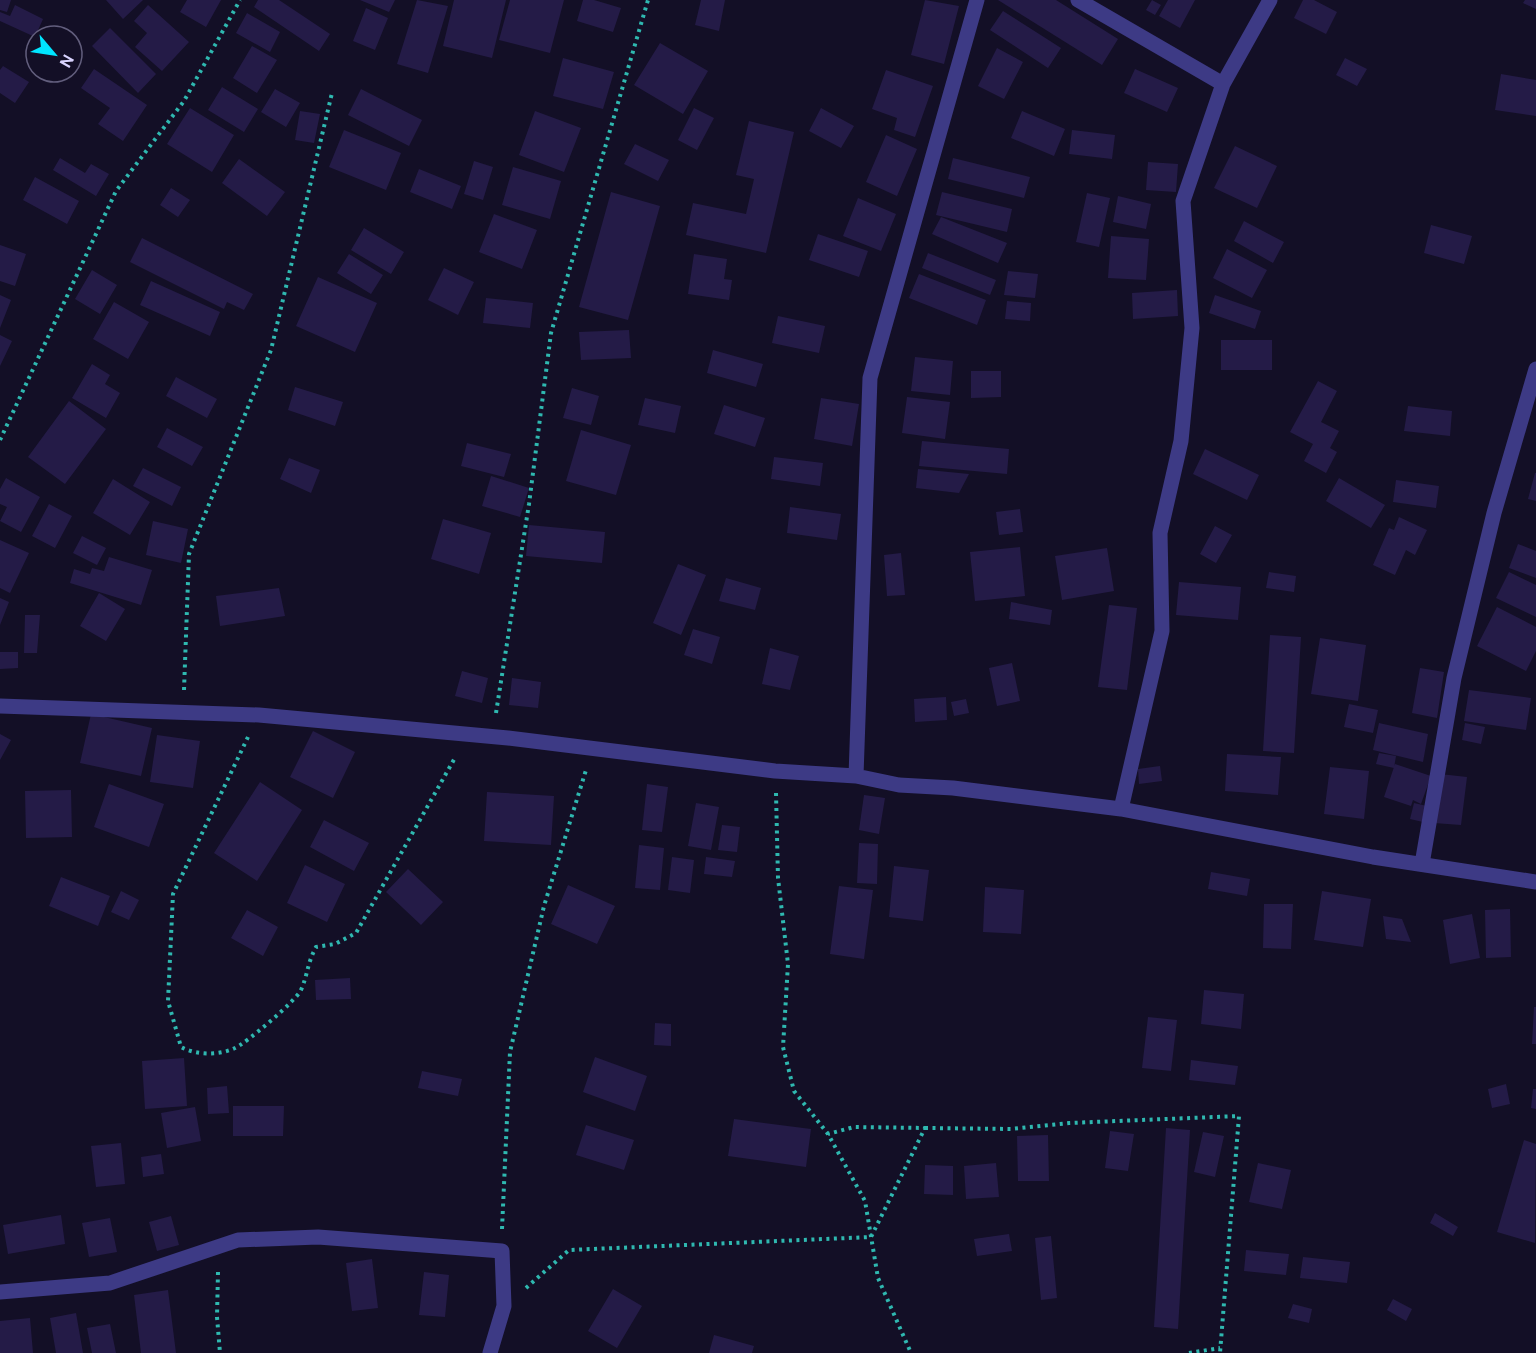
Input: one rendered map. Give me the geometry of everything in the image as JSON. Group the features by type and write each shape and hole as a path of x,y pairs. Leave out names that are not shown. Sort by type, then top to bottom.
{"street":[{"path":"856,776 870,378 976,0"},
{"path":"1078,0 1222,84"},
{"path":"1121,809 1162,631 1161,533 1181,441 1192,328 1183,201 1222,84 1270,0"},
{"path":"1422,864 1454,678 1494,513 1536,369"},
{"path":"0,706 183,710 259,715 468,734 775,771 856,776 899,785 953,788 1121,809 1422,864 1536,882"},
{"path":"0,1292 110,1283 238,1240 318,1237 502,1251 504,1306 490,1353"}],"path":[{"path":"0,440 116,191 184,101 240,0"},
{"path":"492,737 529,504 551,333 648,0"},
{"path":"183,710 189,554 271,350 332,93"},
{"path":"259,715 173,894 168,1001 181,1047 195,1054 234,1049 292,1003 301,991 307,964 316,947 335,944 356,933 468,734"},
{"path":"502,1251 510,1052 544,906 592,748"},
{"path":"775,771 778,878 788,964 783,1047 795,1091 828,1134 865,1200 878,1278 912,1353"},
{"path":"828,1134 854,1127 1011,1129 1069,1123 1239,1116 1220,1351 1189,1353"},
{"path":"871,1237 925,1128"},
{"path":"504,1306 569,1250 871,1237"},
{"path":"219,1247 217,1317 220,1353"}],"building":[{"path":"0,0 11,0 7,12 0,10"},
{"path":"106,0 143,0 123,19"},
{"path":"187,0 221,0 206,27 180,12"},
{"path":"258,0 279,0 330,34 319,51 254,7"},
{"path":"360,0 395,0 389,12"},
{"path":"417,0 448,6 428,73 397,64"},
{"path":"454,0 506,0 492,58 443,46"},
{"path":"510,0 564,0 550,53 499,40"},
{"path":"583,0 594,0 621,8 613,32 577,21"},
{"path":"701,0 725,0 719,31 695,25"},
{"path":"925,0 959,6 944,64 911,55"},
{"path":"998,0 1056,0 1118,39 1102,65"},
{"path":"1152,0 1161,5 1155,15 1146,10"},
{"path":"1168,0 1195,0 1180,28 1159,16"},
{"path":"1303,0 1314,0 1337,12 1326,34 1294,18"},
{"path":"1525,0 1536,0 1536,9 1523,3"},
{"path":"15,5 43,19 41,24 24,24 24,32 0,21 0,12 10,16"},
{"path":"148,5 189,42 162,71 135,47 147,33 134,21"},
{"path":"366,8 388,18 375,50 353,41"},
{"path":"1003,11 1061,48 1048,68 990,30"},
{"path":"247,13 280,32 270,52 236,33"},
{"path":"110,28 156,74 138,93 92,46"},
{"path":"660,43 708,71 683,114 634,85"},
{"path":"252,46 277,60 257,93 233,78"},
{"path":"997,48 1023,62 1004,99 978,86"},
{"path":"563,58 614,72 603,109 553,96"},
{"path":"1345,58 1367,69 1357,86 1336,75"},
{"path":"3,66 24,79 24,84 28,84 15,103 0,93 0,70"},
{"path":"94,69 147,105 123,141 98,124 110,108 81,88"},
{"path":"1135,69 1178,88 1167,112 1124,93"},
{"path":"886,70 933,86 915,137 894,130 897,118 872,109"},
{"path":"1501,74 1536,80 1536,116 1495,110"},
{"path":"222,87 258,109 244,132 208,110"},
{"path":"275,89 300,103 286,127 261,112"},
{"path":"361,89 422,120 409,146 348,115"},
{"path":"190,108 234,135 212,172 167,144"},
{"path":"694,108 714,118 697,150 678,140"},
{"path":"821,108 854,126 841,148 809,131"},
{"path":"300,111 320,114 314,143 295,140"},
{"path":"535,111 581,128 564,172 519,155"},
{"path":"1022,111 1065,129 1054,156 1011,138"},
{"path":"749,121 794,132 766,253 686,235 693,203 746,214 754,179 736,175"},
{"path":"344,130 401,153 386,190 329,167"},
{"path":"1072,130 1115,135 1112,159 1069,154"},
{"path":"886,135 917,149 897,196 866,182"},
{"path":"635,144 669,160 658,181 624,164"},
{"path":"1235,146 1277,166 1257,208 1214,188"},
{"path":"60,158 85,173 91,164 109,174 96,196 53,170"},
{"path":"953,158 1030,177 1024,198 948,179"},
{"path":"239,159 285,192 267,216 222,183"},
{"path":"474,161 493,167 483,200 464,194"},
{"path":"1148,162 1178,164 1176,192 1146,190"},
{"path":"513,167 561,181 550,219 502,205"},
{"path":"419,169 461,186 452,209 410,192"},
{"path":"35,177 79,201 67,224 23,200"},
{"path":"171,188 190,200 178,217 160,205"},
{"path":"611,192 660,206 628,320 579,307"},
{"path":"942,192 1012,209 1007,232 936,215"},
{"path":"1087,193 1110,198 1099,247 1076,242"},
{"path":"1118,196 1151,204 1146,229 1113,222"},
{"path":"858,198 896,214 881,251 843,236"},
{"path":"494,214 537,230 522,269 479,252"},
{"path":"941,217 1007,243 998,263 932,234"},
{"path":"1244,221 1284,242 1273,263 1234,241"},
{"path":"1431,225 1472,236 1464,264 1424,253"},
{"path":"364,228 404,252 391,274 351,250"},
{"path":"818,234 868,251 859,277 809,260"},
{"path":"1111,236 1149,239 1146,280 1108,278"},
{"path":"142,238 253,294 244,310 227,302 224,309 130,262"},
{"path":"0,245 26,254 15,286 0,281"},
{"path":"1227,249 1267,270 1252,298 1213,278"},
{"path":"928,253 996,280 990,295 922,268"},
{"path":"349,254 383,275 371,294 337,273"},
{"path":"694,254 727,259 724,279 732,280 729,300 688,294"},
{"path":"444,268 474,282 458,315 428,300"},
{"path":"92,270 117,285 100,314 75,299"},
{"path":"1008,271 1038,274 1035,298 1004,295"},
{"path":"919,274 986,300 977,325 909,298"},
{"path":"318,277 377,303 355,352 296,326"},
{"path":"151,281 220,312 210,336 140,305"},
{"path":"1177,290 1178,316 1133,319 1132,293"},
{"path":"0,295 11,300 0,328"},
{"path":"1215,295 1261,311 1255,329 1209,313"},
{"path":"486,298 533,303 530,328 483,323"},
{"path":"1007,301 1031,303 1030,321 1005,319"},
{"path":"114,302 149,322 128,359 93,339"},
{"path":"778,316 825,326 819,353 772,343"},
{"path":"629,330 631,358 581,360 579,332"},
{"path":"0,335 12,341 0,366"},
{"path":"1221,340 1272,340 1272,370 1221,370"},
{"path":"713,350 763,364 756,387 707,373"},
{"path":"915,357 953,361 950,395 911,391"},
{"path":"92,364 110,375 105,384 120,393 106,418 72,398"},
{"path":"971,371 1001,371 1001,397 971,398"},
{"path":"176,377 217,399 207,418 166,396"},
{"path":"1318,381 1337,391 1321,422 1339,431 1330,448 1337,452 1326,473 1304,461 1313,444 1290,432"},
{"path":"295,387 343,402 335,426 288,410"},
{"path":"572,388 599,396 591,425 563,418"},
{"path":"907,397 950,402 945,439 902,433"},
{"path":"645,398 681,406 675,433 638,425"},
{"path":"821,398 859,404 852,446 814,439"},
{"path":"69,401 106,429 65,484 28,457"},
{"path":"724,405 765,418 755,447 714,434"},
{"path":"1408,406 1452,411 1450,436 1404,431"},
{"path":"167,428 203,447 192,466 157,447"},
{"path":"581,430 631,445 616,495 566,481"},
{"path":"922,441 1009,449 1007,474 919,466"},
{"path":"467,443 511,454 504,477 461,466"},
{"path":"1205,449 1259,475 1247,500 1193,474"},
{"path":"774,457 823,463 820,486 771,479"},
{"path":"289,458 320,470 311,493 280,479"},
{"path":"143,468 181,487 172,506 133,486"},
{"path":"918,469 969,474 959,493 916,488"},
{"path":"1536,473 1536,501 1528,499"},
{"path":"491,476 529,488 520,517 482,506"},
{"path":"6,478 40,497 21,532 0,521 7,507 0,504 0,489"},
{"path":"1339,478 1385,505 1371,528 1326,501"},
{"path":"113,479 150,502 130,535 93,513"},
{"path":"1396,480 1439,486 1436,508 1393,502"},
{"path":"49,504 72,516 55,548 32,536"},
{"path":"790,507 841,514 837,540 787,533"},
{"path":"1020,509 1023,532 999,535 996,512"},
{"path":"1399,517 1427,530 1415,555 1406,550 1395,575 1373,565 1389,528 1394,530"},
{"path":"443,519 491,533 479,574 431,559"},
{"path":"153,521 188,529 181,563 146,555"},
{"path":"529,525 605,532 602,563 526,556"},
{"path":"1215,526 1232,535 1216,563 1200,554"},
{"path":"82,536 106,548 97,565 73,553"},
{"path":"0,540 29,553 10,593 0,588"},
{"path":"1518,544 1536,551 1536,578 1509,568"},
{"path":"1020,547 1025,596 975,601 970,552"},
{"path":"1107,548 1114,591 1062,600 1055,556"},
{"path":"901,553 905,595 887,596 884,555"},
{"path":"109,557 152,570 141,605 70,583 74,569 90,574 92,568 104,571"},
{"path":"678,564 706,575 681,635 653,623"},
{"path":"1269,572 1296,576 1294,592 1266,588"},
{"path":"1509,572 1536,585 1536,617 1496,598"},
{"path":"726,578 761,588 755,610 719,601"},
{"path":"1179,582 1241,587 1238,620 1176,615"},
{"path":"279,588 285,616 220,626 216,596"},
{"path":"99,593 125,609 106,641 80,626"},
{"path":"0,598 9,602 0,625"},
{"path":"1011,602 1052,610 1050,625 1009,619"},
{"path":"1109,605 1137,608 1127,690 1098,687"},
{"path":"1497,607 1536,627 1536,651 1526,671 1477,646"},
{"path":"25,615 40,615 37,653 24,653"},
{"path":"693,629 720,637 712,664 684,655"},
{"path":"1270,635 1301,637 1294,753 1263,751"},
{"path":"1320,638 1366,645 1358,701 1311,694"},
{"path":"770,648 799,656 790,690 762,684"},
{"path":"0,652 18,652 18,668 0,669"},
{"path":"1012,663 1020,701 997,706 989,668"},
{"path":"1420,668 1444,672 1437,718 1412,713"},
{"path":"462,671 488,678 482,703 455,696"},
{"path":"512,678 541,682 538,708 509,705"},
{"path":"1469,690 1531,698 1526,730 1464,721"},
{"path":"946,697 947,720 915,722 914,699"},
{"path":"966,699 969,713 954,716 951,702"},
{"path":"1349,704 1378,710 1373,733 1344,727"},
{"path":"91,714 152,728 141,776 80,763"},
{"path":"1379,723 1428,734 1423,762 1373,750"},
{"path":"1465,723 1485,727 1481,744 1462,740"},
{"path":"313,731 355,752 333,798 290,777"},
{"path":"0,734 11,740 0,760"},
{"path":"157,735 200,741 193,788 150,782"},
{"path":"1379,753 1396,756 1394,768 1376,764"},
{"path":"1227,754 1281,757 1278,795 1225,791"},
{"path":"1395,764 1431,776 1421,804 1413,800 1411,806 1384,797"},
{"path":"1160,766 1162,781 1139,784 1138,769"},
{"path":"1330,767 1369,771 1364,819 1324,814"},
{"path":"1440,774 1467,777 1461,825 1434,823"},
{"path":"260,782 302,810 257,881 214,853"},
{"path":"109,784 164,804 149,847 94,827"},
{"path":"647,784 668,787 662,832 642,830"},
{"path":"71,790 72,837 26,838 25,791"},
{"path":"487,792 554,796 551,845 484,841"},
{"path":"864,795 885,798 879,834 859,830"},
{"path":"696,803 719,807 711,850 688,846"},
{"path":"1414,803 1427,806 1423,822 1410,819"},
{"path":"324,820 369,843 354,871 310,847"},
{"path":"722,825 740,827 737,852 718,850"},
{"path":"859,843 878,844 877,884 857,883"},
{"path":"639,845 664,848 660,890 635,888"},
{"path":"672,857 694,860 690,893 668,890"},
{"path":"706,857 735,861 732,877 704,874"},
{"path":"305,865 345,884 327,922 287,903"},
{"path":"894,866 929,870 923,921 889,917"},
{"path":"408,869 443,902 421,925 386,892"},
{"path":"1211,872 1250,879 1247,896 1208,889"},
{"path":"61,877 110,896 98,926 49,906"},
{"path":"568,885 615,906 597,944 551,924"},
{"path":"839,886 873,890 864,959 830,954"},
{"path":"985,887 1024,890 1021,934 983,932"},
{"path":"121,891 139,900 129,920 111,912"},
{"path":"1322,891 1371,899 1363,947 1314,940"},
{"path":"1264,904 1293,904 1291,949 1263,948"},
{"path":"1510,909 1511,957 1486,958 1485,910"},
{"path":"247,910 278,927 263,956 231,938"},
{"path":"1472,914 1480,958 1450,964 1443,920"},
{"path":"1383,916 1402,919 1411,942 1386,939"},
{"path":"350,978 351,999 316,1000 315,980"},
{"path":"1204,990 1244,994 1241,1029 1201,1024"},
{"path":"1534,1007 1536,1007 1536,1044 1532,1044"},
{"path":"1148,1017 1177,1020 1171,1071 1142,1068"},
{"path":"655,1023 671,1024 671,1046 654,1045"},
{"path":"595,1057 647,1076 635,1111 583,1092"},
{"path":"184,1058 187,1106 145,1109 142,1061"},
{"path":"1191,1060 1238,1066 1235,1085 1189,1080"},
{"path":"422,1071 462,1079 458,1096 418,1088"},
{"path":"1506,1084 1510,1104 1492,1108 1488,1089"},
{"path":"227,1086 229,1113 208,1114 207,1088"},
{"path":"1533,1089 1536,1089 1536,1109 1531,1108"},
{"path":"233,1106 284,1106 283,1136 233,1136"},
{"path":"195,1107 201,1141 167,1148 161,1113"},
{"path":"734,1119 811,1129 806,1167 728,1156"},
{"path":"586,1125 634,1140 624,1170 576,1155"},
{"path":"1166,1128 1190,1130 1178,1329 1154,1327"},
{"path":"1110,1131 1134,1134 1128,1171 1105,1168"},
{"path":"1203,1132 1224,1136 1215,1177 1194,1172"},
{"path":"1048,1135 1049,1181 1018,1181 1017,1136"},
{"path":"1524,1140 1536,1144 1535,1243 1497,1232"},
{"path":"121,1143 125,1184 96,1187 91,1146"},
{"path":"161,1154 164,1174 143,1177 141,1157"},
{"path":"996,1163 999,1197 966,1199 964,1166"},
{"path":"1258,1163 1291,1170 1282,1209 1249,1202"},
{"path":"925,1165 953,1166 953,1195 924,1194"},
{"path":"1435,1213 1458,1227 1453,1236 1430,1223"},
{"path":"61,1215 65,1244 8,1254 3,1225"},
{"path":"171,1216 179,1245 157,1251 149,1222"},
{"path":"110,1218 117,1252 89,1257 82,1223"},
{"path":"1009,1234 1012,1251 977,1256 974,1239"},
{"path":"1051,1236 1057,1298 1041,1300 1035,1238"},
{"path":"1246,1250 1289,1254 1286,1275 1244,1271"},
{"path":"1303,1257 1350,1262 1347,1283 1300,1278"},
{"path":"372,1259 378,1308 352,1311 346,1263"},
{"path":"424,1272 449,1275 445,1317 419,1315"},
{"path":"613,1289 642,1306 617,1348 588,1331"},
{"path":"168,1290 176,1353 141,1353 134,1295"},
{"path":"1393,1299 1412,1309 1406,1321 1387,1310"},
{"path":"1293,1304 1312,1309 1309,1323 1288,1318"},
{"path":"76,1313 83,1353 56,1353 50,1318"},
{"path":"30,1318 33,1353 0,1353 0,1321"},
{"path":"110,1324 116,1353 92,1353 87,1328"},
{"path":"714,1335 754,1346 752,1353 709,1353"}]}
